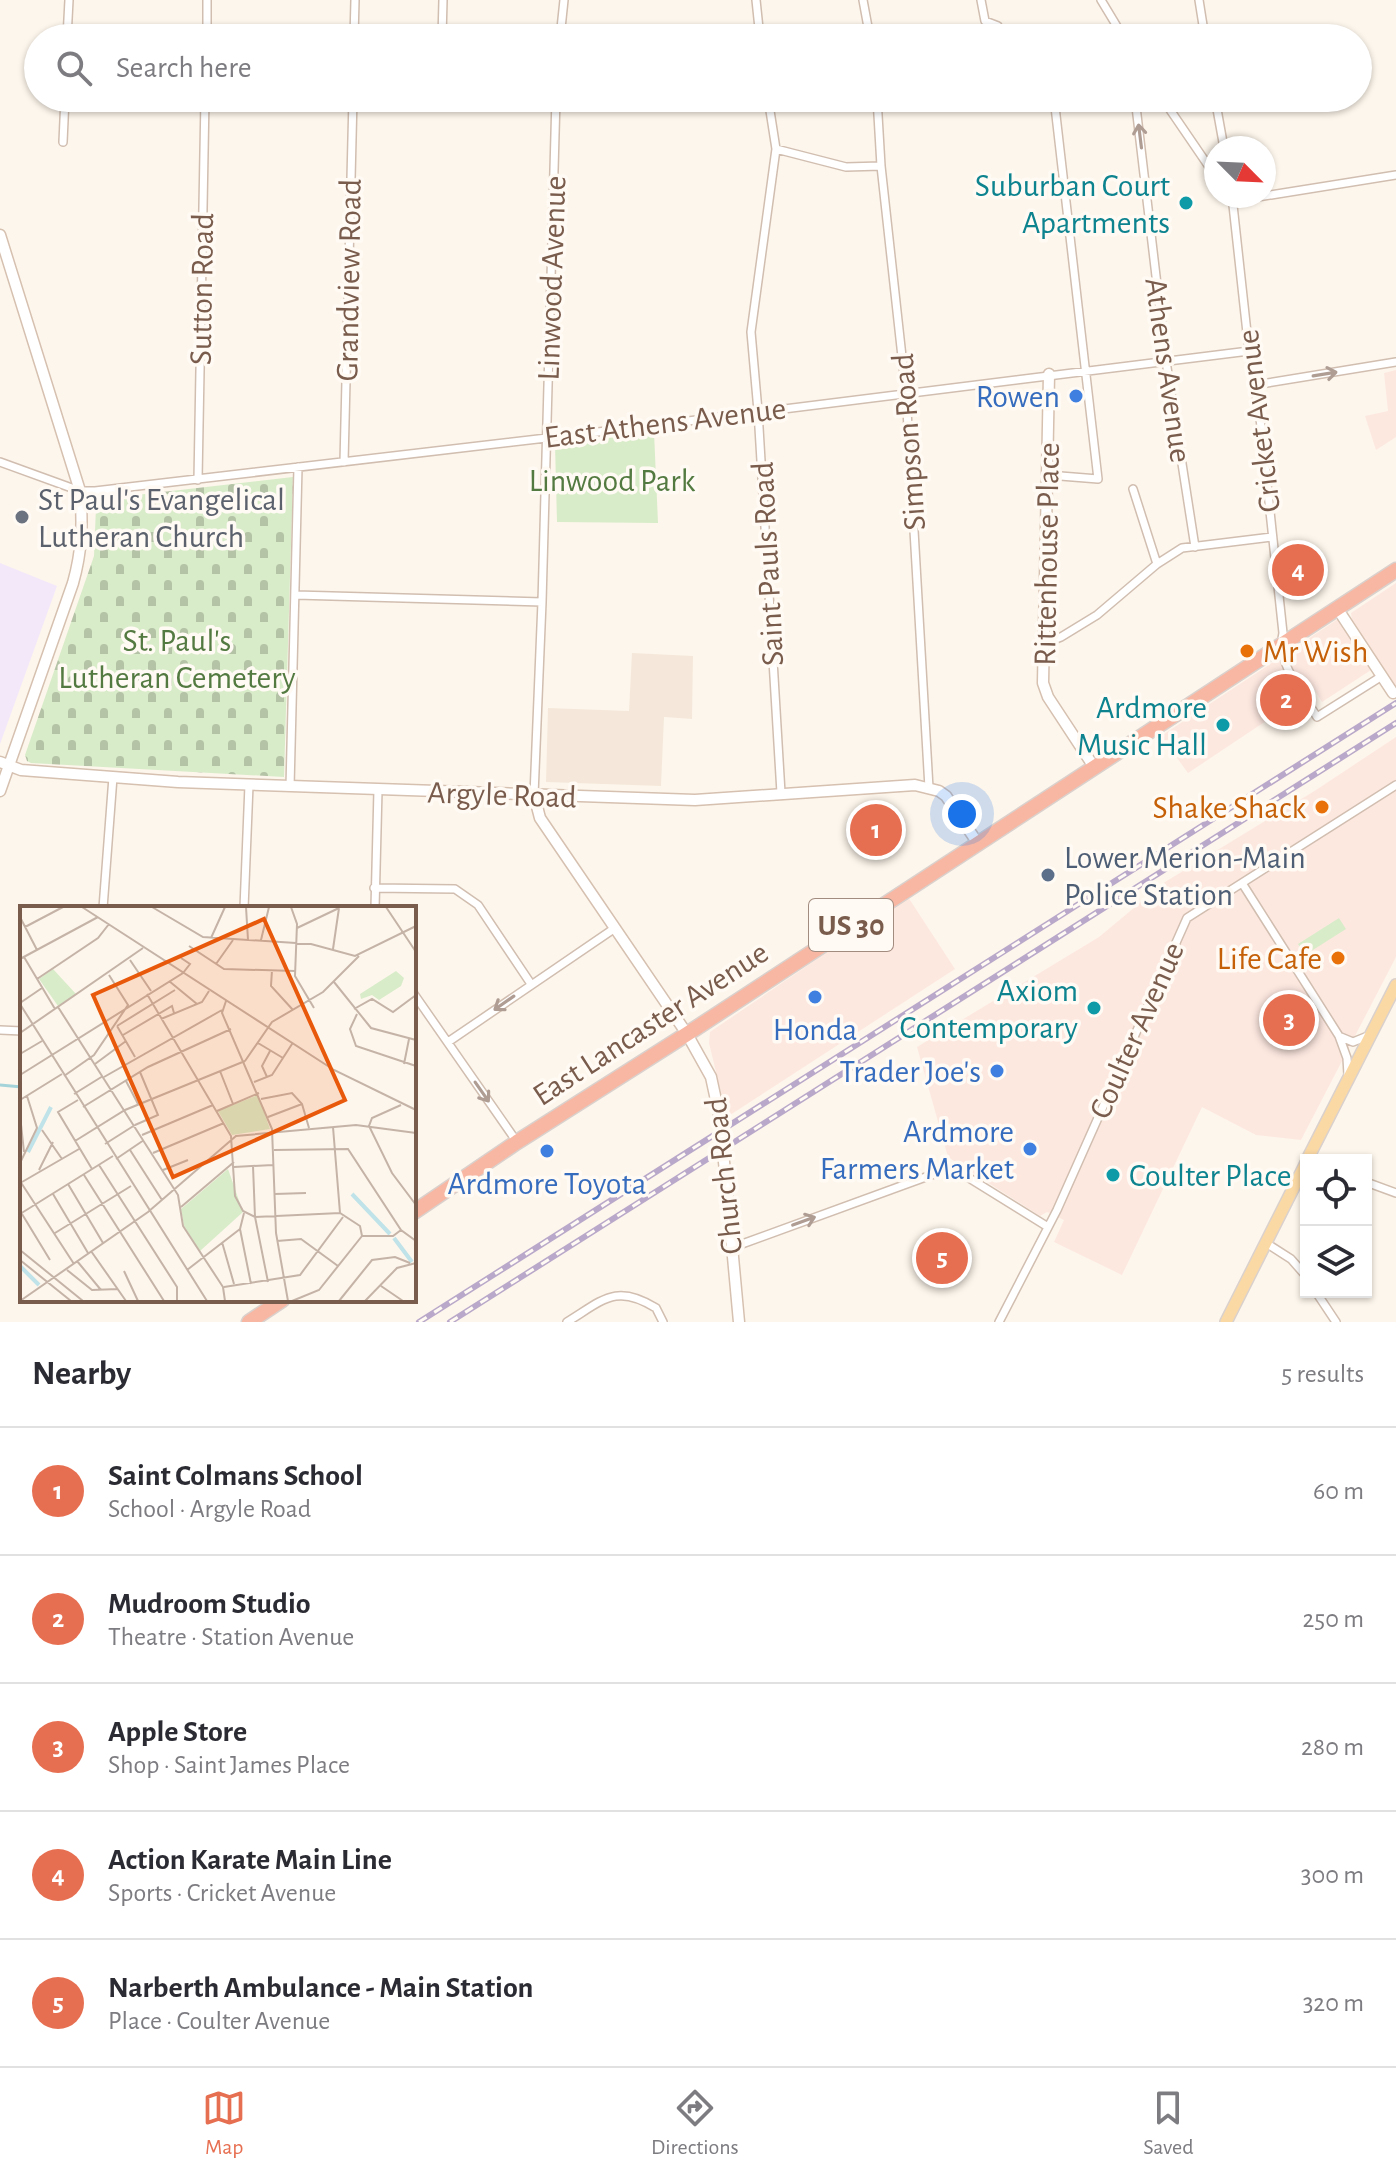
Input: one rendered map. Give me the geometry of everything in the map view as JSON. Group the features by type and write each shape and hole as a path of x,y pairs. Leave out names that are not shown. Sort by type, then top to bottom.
{"highway":[{"name":"US 30","path":"1280,647 1396,570"},
{"name":"East Lancaster Avenue","path":"416,1211 1280,647"},
{"path":"249,1322 279,1302"}],"main road":[{"path":"1311,1154 1396,985"},
{"path":"1226,1322 1300,1176"}],"street":[{"path":"68,24 69,0"},
{"path":"207,0 207,24"},
{"path":"354,24 355,0"},
{"path":"442,24 443,0"},
{"path":"561,24 564,0"},
{"path":"756,0 759,24"},
{"path":"863,0 867,24"},
{"path":"981,0 985,21 993,24"},
{"path":"1101,0 1116,24"},
{"path":"1199,0 1203,24"},
{"path":"63,142 64,112"},
{"name":"Sutton Road","path":"198,480 205,112"},
{"name":"Grandview Road","path":"344,462 353,112"},
{"name":"Linwood Avenue","path":"534,795 556,112"},
{"name":"Saint Pauls Road","path":"770,112 776,149 751,332 781,793"},
{"name":"Simpson Road","path":"878,112 906,393 929,788"},
{"path":"1048,475 1098,479 1056,112"},
{"name":"Athens Avenue","path":"1137,112 1166,361 1195,547"},
{"path":"1172,112 1204,159"},
{"path":"1218,112 1222,136"},
{"path":"776,149 846,167 881,166"},
{"path":"1276,192 1396,175"},
{"name":"Cricket Avenue","path":"1232,208 1283,633 1280,647"},
{"path":"0,235 80,491 83,521 80,557 4,764 0,791"},
{"name":"East Athens Avenue","path":"80,491 198,480 1249,351"},
{"path":"1255,385 1396,362"},
{"name":"Rittenhouse Place","path":"1049,374 1043,644 1045,691 1094,767"},
{"path":"0,462 80,491"},
{"path":"290,787 298,467"},
{"path":"1133,489 1157,564"},
{"path":"1043,644 1097,615 1157,564 1182,548 1272,537"},
{"path":"296,595 542,602"},
{"path":"1337,608 1393,693"},
{"path":"1280,647 1283,661 1317,717 1382,676"},
{"name":"Argyle Road","path":"4,764 21,770 249,785 695,800 915,785 929,788"},
{"path":"103,906 113,777"},
{"path":"244,906 249,785"},
{"name":"Coulter Avenue","path":"999,1322 1048,1227 1184,922 1396,785"},
{"path":"929,788 946,796 977,842"},
{"path":"375,906 378,790"},
{"name":"Church Road","path":"534,795 540,818 687,1034 711,1077 719,1114 739,1322"},
{"path":"1242,883 1339,1036 1347,1058 1348,1076"},
{"path":"374,888 455,889 478,905 531,984"},
{"path":"448,1042 615,928"},
{"path":"416,997 517,1142"},
{"path":"0,1030 20,1031"},
{"path":"1339,1036 1353,1042 1370,1035"},
{"path":"731,1248 945,1170 961,1173 1048,1227"},
{"path":"1372,1184 1396,1193"},
{"path":"1266,1243 1291,1259 1300,1269"},
{"path":"567,1322 609,1297 627,1294 656,1308 663,1322"},
{"path":"1320,1298 1336,1322"}],"shaded area":[{"path":"1396,370 1396,437 1376,450 1365,416 1388,411 1384,373"},
{"path":"0,563 57,586 0,744"},
{"path":"1396,583 1396,687 1352,620 1351,613"},
{"path":"1338,619 1371,670 1322,702 1314,689 1188,773 1161,736"},
{"path":"632,653 693,656 692,719 664,717 661,786 546,782 548,708 629,711"},
{"path":"1396,737 1396,957 1301,1140 1256,1135 1202,1107 1122,1275 1054,1242 1064,1220 1047,1212 1040,1216 948,1157 917,1047 1099,937 1165,882"},
{"path":"908,897 955,969 727,1117 709,1043 710,1032"}],"green space":[{"name":"Linwood Park","path":"654,432 658,523 557,522 555,444"},
{"name":"St. Paul's Lutheran Cemetery","path":"293,477 284,777 27,761 25,755 94,556 96,507 102,499"},
{"path":"1339,918 1346,929 1305,955 1298,944"}],"waterway":[{"path":"0,1085 20,1087"}],"railway":[{"path":"419,1322 1396,703"},
{"path":"450,1322 1396,723"}],"place":[{"name":"Suburban Court Apartments","path":"1186,203"},
{"name":"Rowen","path":"1076,396"},
{"name":"St Paul's Evangelical Lutheran Church","path":"22,517"},
{"name":"Action Karate Main Line","path":"1298,570"},
{"name":"Mr Wish","path":"1247,651"},
{"name":"Mudroom Studio","path":"1286,700"},
{"name":"Ardmore Music Hall","path":"1223,725"},
{"name":"Shake Shack","path":"1322,807"},
{"name":"Saint Colmans School","path":"876,830"},
{"name":"Lower Merion-Main Police Station","path":"1048,875"},
{"name":"Life Cafe","path":"1338,958"},
{"name":"Honda","path":"815,997"},
{"name":"Axiom Contemporary","path":"1094,1008"},
{"name":"Apple Store","path":"1289,1020"},
{"name":"Trader Joe's","path":"997,1071"},
{"name":"Ardmore Farmers Market","path":"1030,1149"},
{"name":"Ardmore Toyota","path":"547,1151"},
{"name":"Coulter Place","path":"1113,1175"},
{"name":"Narberth Ambulance - Main Station","path":"942,1258"}]}
